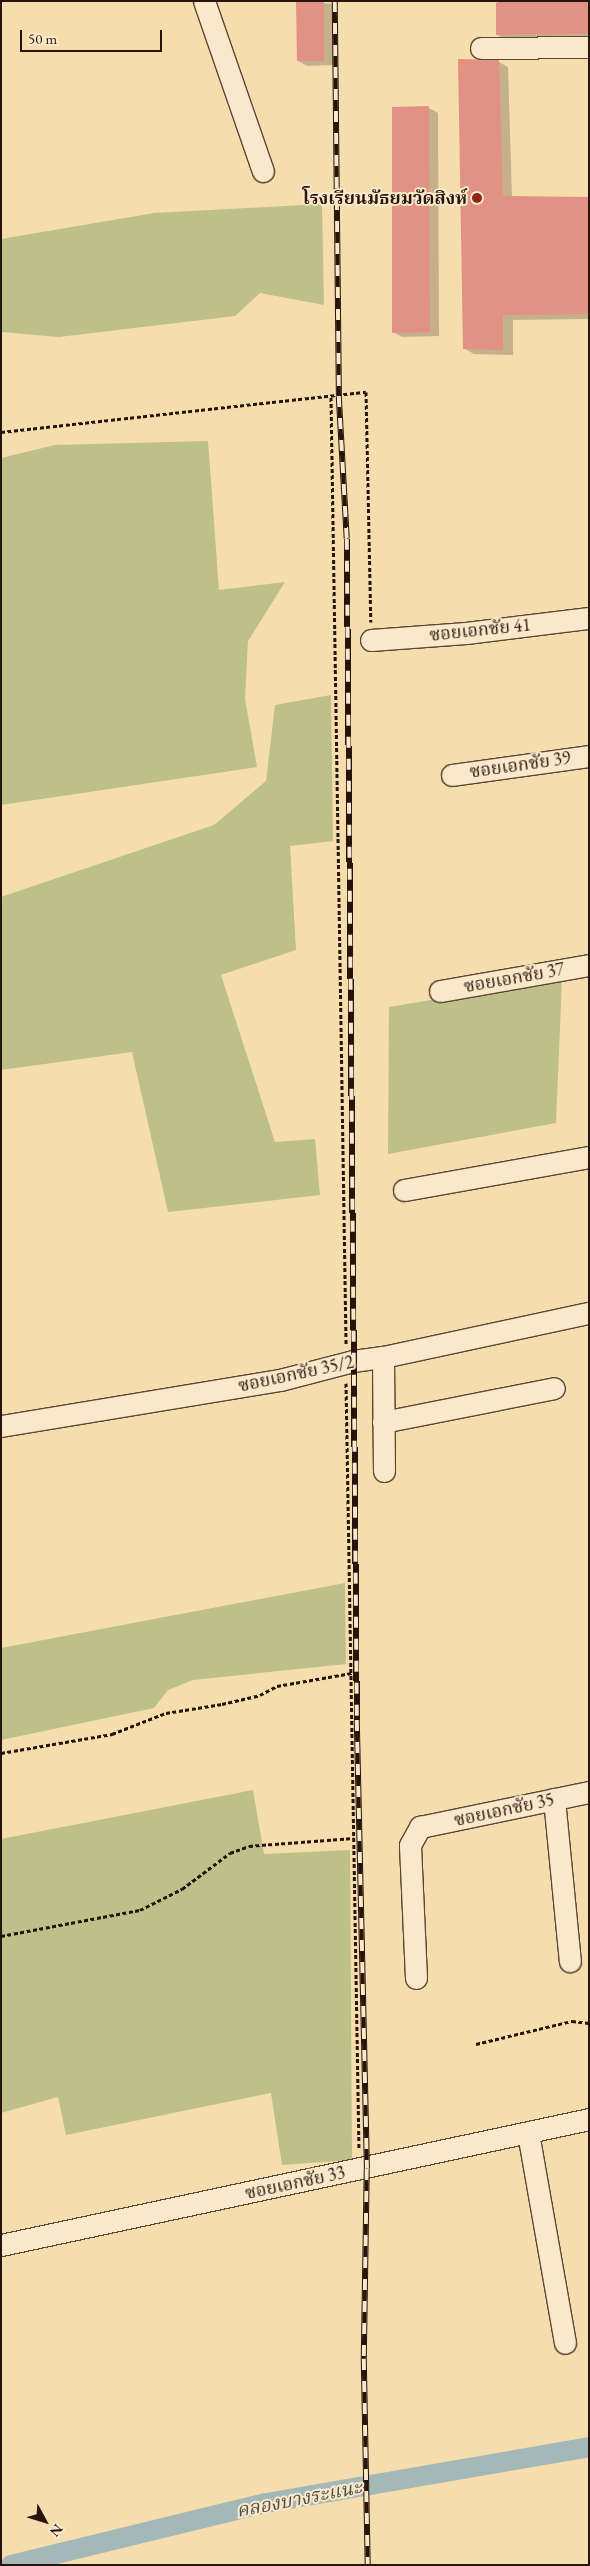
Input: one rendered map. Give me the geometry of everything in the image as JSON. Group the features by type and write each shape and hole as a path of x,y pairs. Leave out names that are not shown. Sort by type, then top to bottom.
{"street":[{"path":"204,1 263,171"},
{"path":"481,48 589,46"},
{"name":"ซอยเอกชัย 41","path":"371,640 466,633 589,618"},
{"name":"ซอยเอกชัย 39","path":"452,775 589,756"},
{"name":"ซอยเอกชัย 37","path":"440,991 589,965"},
{"path":"404,1190 589,1157"},
{"name":"ซอยเอกชัย 35/2","path":"1,1426 280,1380 346,1363 383,1357 589,1313"},
{"path":"383,1357 384,1472"},
{"path":"383,1422 554,1388"},
{"name":"ซอยเอกชัย 35","path":"416,1978 410,1845 420,1828 589,1792"},
{"path":"554,1799 570,1961"},
{"name":"ซอยเอกชัย 33","path":"1,2245 359,2170 589,2119"},
{"path":"528,2133 565,2343"}],"path":[{"path":"1,432 366,392 371,640"},
{"path":"331,397 359,2170"},
{"path":"1,1753 112,1734 166,1713 260,1696 277,1686 352,1673"},
{"path":"1,1936 140,1910 175,1893 230,1853 249,1846 354,1838"},
{"path":"476,2044 572,2021 589,2023"}],"green space":[{"path":"322,204 324,305 260,293 235,316 59,337 1,332 1,239 154,213"},
{"path":"208,441 219,590 285,582 248,641 245,699 257,767 1,805 1,458 55,445"},
{"path":"331,695 333,841 290,846 296,950 221,975 275,1142 315,1139 320,1195 168,1212 132,1052 1,1070 1,897 214,825 266,781 275,705"},
{"path":"562,978 556,1123 388,1154 389,1007"},
{"path":"345,1583 346,1664 193,1680 168,1690 154,1708 1,1740 1,1648"},
{"path":"253,1790 264,1854 350,1850 352,2160 282,2165 271,2093 66,2135 58,2097 1,2113 1,1839"}],"building":[{"path":"296,1 324,1 324,61 297,61"},
{"path":"500,1 589,1 589,34 496,35 496,3"},
{"path":"458,59 499,60 503,196 589,197 589,314 503,315 503,350 463,349"},
{"path":"429,106 430,332 392,333 392,107"}],"waterway":[{"name":"คลองบางระแนะ","path":"11,2565 266,2503 589,2447"}],"railway":[{"path":"335,1 339,396 347,539 357,1720 367,2169 364,2359 368,2565"}],"place":[{"name":"โรงเรียนมัธยมวัดสิงห์","path":"477,198"}]}
